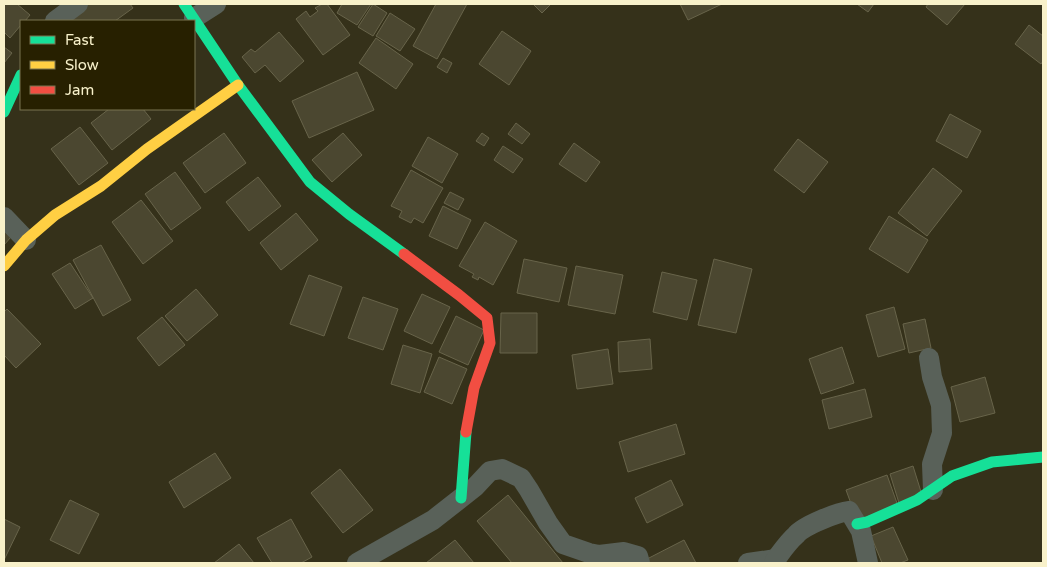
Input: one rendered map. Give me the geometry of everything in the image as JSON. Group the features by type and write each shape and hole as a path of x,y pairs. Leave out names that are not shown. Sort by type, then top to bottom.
{"street":[{"path":"56,20 78,4"},
{"path":"216,4 189,11 238,84 310,182 349,214 459,295 487,318 490,343 474,388 466,428 461,498"},
{"path":"4,112 20,77"},
{"path":"4,266 26,240 54,215 101,186 238,84"},
{"path":"4,217 26,240"},
{"path":"929,358 932,377 941,405 942,433 932,464 933,490"},
{"path":"857,524 867,522 917,500 952,476 992,462 1043,457"},
{"path":"357,563 433,520 475,487 490,472 502,469 521,478 563,544 599,555 624,552 638,556 640,563"},
{"path":"748,563 775,561 797,533 812,524 849,511 861,531 868,563"}],"building":[{"path":"4,4 17,4 30,15 26,20 20,20 20,26 10,38 4,32"},
{"path":"85,4 130,4 133,8 116,20 63,20"},
{"path":"322,4 327,4 350,35 323,55 296,19 306,11 310,17 318,11 315,8"},
{"path":"342,4 371,4 357,25 337,13"},
{"path":"373,4 387,13 373,36 358,27"},
{"path":"436,4 467,4 437,59 413,46"},
{"path":"533,4 551,4 542,13"},
{"path":"680,4 722,4 688,20"},
{"path":"857,4 874,4 868,12"},
{"path":"928,4 965,4 947,25 926,7"},
{"path":"390,13 415,29 400,51 376,36"},
{"path":"1029,25 1043,36 1043,61 1041,64 1015,44"},
{"path":"502,31 531,51 509,85 479,64"},
{"path":"279,32 304,61 280,82 265,65 255,73 242,57 251,49 255,52"},
{"path":"376,38 413,64 396,89 359,63"},
{"path":"4,47 12,53 4,63"},
{"path":"443,58 452,63 447,73 437,67"},
{"path":"357,72 374,110 309,138 292,101"},
{"path":"108,110 144,110 151,119 112,150 91,123"},
{"path":"950,114 981,131 967,158 936,141"},
{"path":"516,123 530,134 522,144 508,134"},
{"path":"80,127 108,163 79,185 51,149"},
{"path":"224,133 246,163 205,193 183,163"},
{"path":"343,133 362,155 332,182 312,160"},
{"path":"482,133 489,138 484,146 476,141"},
{"path":"428,137 458,154 442,183 412,166"},
{"path":"798,139 828,162 804,193 774,170"},
{"path":"574,143 600,162 586,182 559,164"},
{"path":"503,146 523,159 513,173 494,160"},
{"path":"933,168 962,191 927,236 898,213"},
{"path":"411,170 443,188 423,223 414,218 411,223 399,217 402,211 391,206"},
{"path":"175,172 201,208 171,230 145,194"},
{"path":"258,177 281,206 249,231 226,202"},
{"path":"450,192 464,199 458,210 444,203"},
{"path":"141,200 173,241 143,264 112,222"},
{"path":"443,206 471,220 457,249 429,236"},
{"path":"296,213 318,240 281,270 260,243"},
{"path":"889,216 928,240 908,273 869,249"},
{"path":"485,222 517,241 493,285 479,277 478,280 472,277 474,274 459,266"},
{"path":"4,231 11,237 4,245"},
{"path":"101,245 131,300 103,316 73,260"},
{"path":"524,259 567,268 559,302 517,293"},
{"path":"714,259 752,269 736,333 698,325"},
{"path":"70,263 93,298 75,309 52,274"},
{"path":"576,266 623,275 615,314 568,305"},
{"path":"662,272 697,280 687,320 653,312"},
{"path":"309,275 342,287 324,336 290,324"},
{"path":"196,289 218,315 187,341 165,316"},
{"path":"422,294 450,307 432,344 404,331"},
{"path":"363,297 398,309 383,350 348,338"},
{"path":"894,307 905,349 878,357 866,315"},
{"path":"7,309 41,344 16,368 4,355 4,312"},
{"path":"501,313 537,313 537,353 500,353"},
{"path":"456,316 484,330 468,365 439,352"},
{"path":"162,317 185,345 159,366 137,338"},
{"path":"925,319 931,348 909,353 903,324"},
{"path":"650,339 652,369 619,372 618,342"},
{"path":"403,345 432,354 420,393 391,384"},
{"path":"842,347 854,383 821,394 809,359"},
{"path":"608,349 613,384 577,389 572,355"},
{"path":"439,357 467,369 452,404 424,392"},
{"path":"985,377 995,413 960,422 951,387"},
{"path":"865,389 872,417 829,429 822,400"},
{"path":"676,424 685,454 628,472 619,442"},
{"path":"215,453 231,478 184,508 169,482"},
{"path":"913,466 922,495 899,503 890,474"},
{"path":"340,469 373,510 343,533 311,493"},
{"path":"887,475 898,506 857,520 846,490"},
{"path":"671,480 683,505 647,523 635,498"},
{"path":"508,495 563,563 512,563 477,521"},
{"path":"70,500 99,514 79,554 50,540"},
{"path":"4,519 20,527 4,560"},
{"path":"291,519 312,557 301,563 272,563 257,538"},
{"path":"893,527 908,560 900,563 882,563 871,536"},
{"path":"455,540 474,563 426,563"},
{"path":"684,540 696,563 649,563 647,559"},
{"path":"239,544 254,563 214,563"}],"traffic: fast":[{"path":"184,4 195,20"},
{"path":"195,20 238,85 310,182 349,214 404,254"},
{"path":"4,112 20,77"},
{"path":"461,498 466,432"},
{"path":"857,524 867,522 917,500 952,476 992,462 1043,457"}],"traffic: slow":[{"path":"4,266 26,240 55,215 101,186 147,149 238,85"}],"traffic: jam":[{"path":"404,254 487,318 490,343 474,388 466,432"}]}
